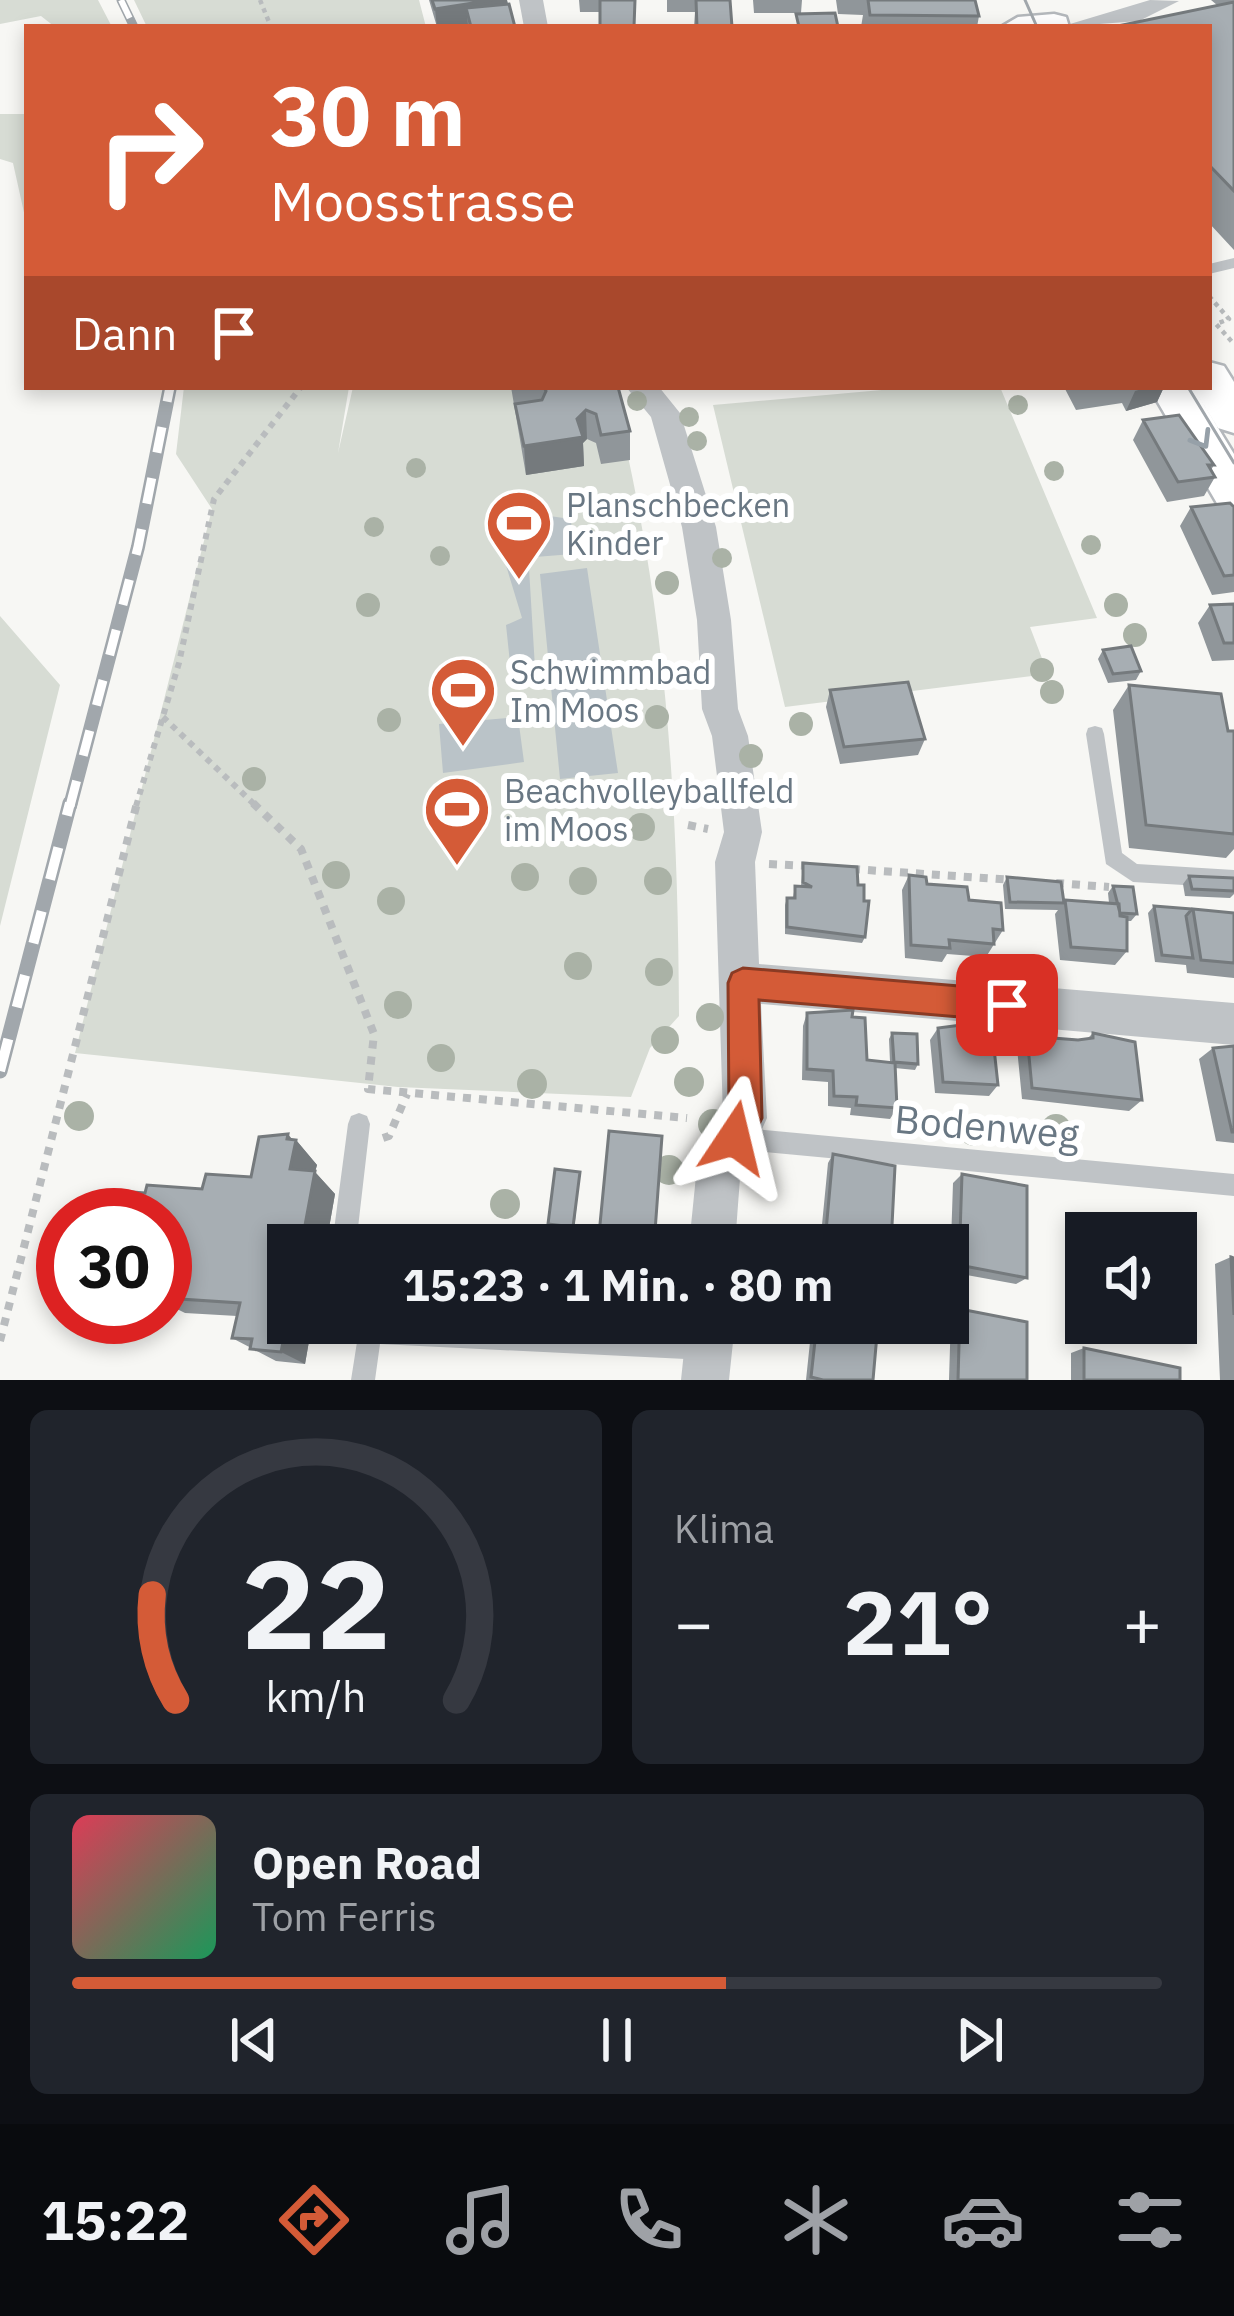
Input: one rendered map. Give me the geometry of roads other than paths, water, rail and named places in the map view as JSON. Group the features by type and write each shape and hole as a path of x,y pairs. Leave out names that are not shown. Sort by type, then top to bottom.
{"main road":[{"path":"1212,382 1234,418"},
{"path":"1173,390 1234,493"}],"street":[{"path":"1061,18 1117,0"},
{"path":"1061,18 1146,0"},
{"path":"1061,18 1145,13 1171,2"},
{"path":"644,390 665,413 699,526 714,620 720,709 730,736 743,832 735,862 745,1118 718,1176 714,1224"},
{"path":"743,983 1234,1024"}],"lane":[{"path":"1095,734 1113,858 1133,872 1234,879"},
{"path":"347,1224 359,1124"},
{"name":"Bodenweg","path":"734,1138 1234,1185"},
{"path":"362,1344 363,1380"},
{"path":"618,1344 709,1350"}],"tram line":[{"path":"1025,0 1036,24"},
{"path":"1190,390 1234,463"}],"railway":[{"path":"121,0 133,24"},
{"path":"70,806 138,547 169,390"},
{"path":"0,1071 70,803"}],"place":[{"name":"Planschbecken Kinder","path":"519,582"},
{"name":"Schwimmbad Im Moos","path":"463,749"},
{"name":"Beachvolleyballfeld im Moos","path":"457,868"}]}
